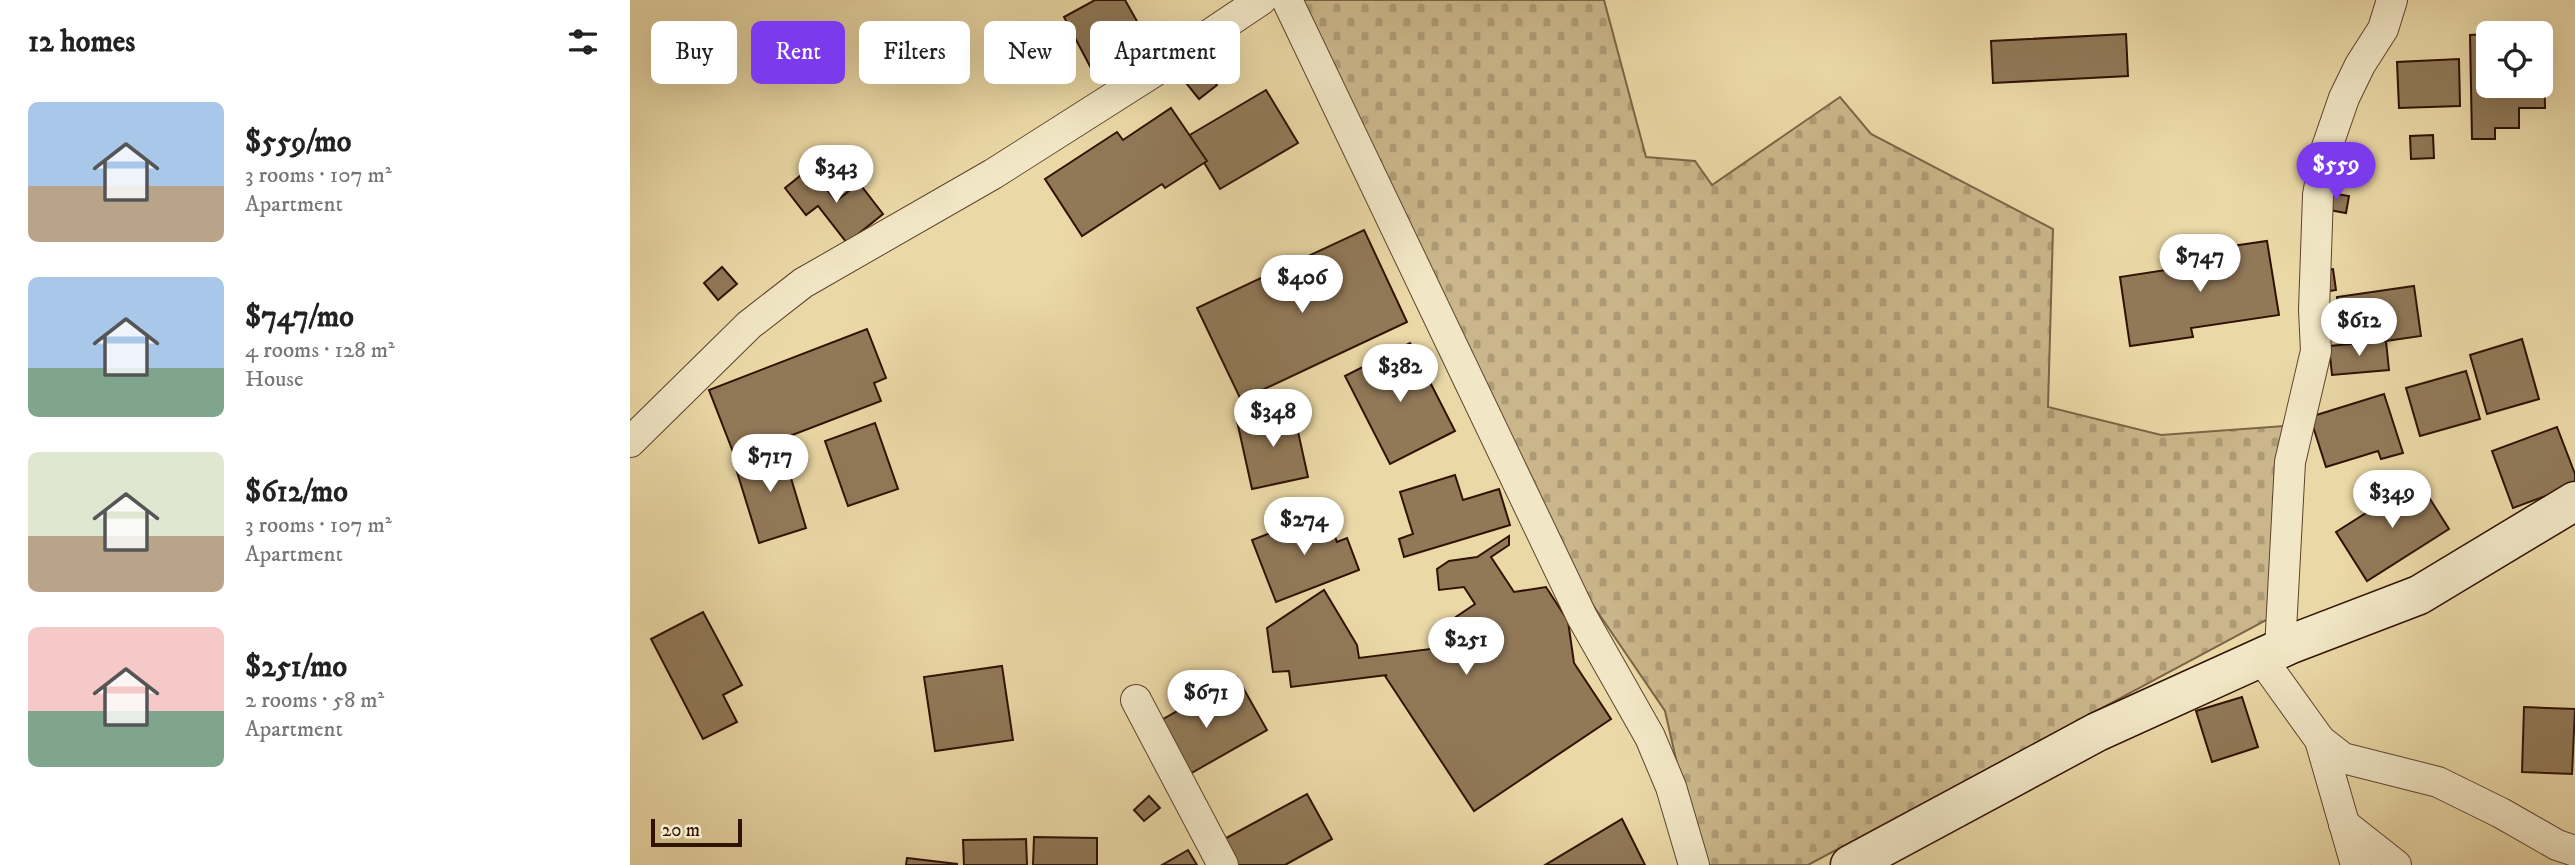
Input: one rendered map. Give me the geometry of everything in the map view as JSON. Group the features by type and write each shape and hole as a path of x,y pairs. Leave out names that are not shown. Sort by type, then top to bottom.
{"street":[{"path":"630,442 748,325 803,284 993,174 1261,0"},
{"path":"1287,0 1582,617 1650,737 1671,787 1694,865"},
{"path":"2356,865 2320,740 2271,654 2290,462 2316,351 2314,310 2318,195 2326,150 2344,97 2383,29 2392,0"},
{"path":"1850,865 2097,732 2271,654 2419,595 2575,501"},
{"path":"1136,701 1223,865"},
{"path":"2320,740 2343,758 2438,782 2557,845 2575,851"},
{"path":"2344,824 2396,865"}],"green space":[{"path":"1300,0 1604,0 1646,157 1695,161 1712,185 1840,97 1871,134 2053,229 2048,407 2161,435 2284,426 2274,616 1808,865 1708,865 1688,812 1665,711 1584,592"}],"building":[{"path":"1095,0 1125,0 1137,21 1090,21 1090,66 1076,40 1076,21 1066,21 1064,17"},
{"path":"2126,34 2128,76 1993,83 1991,41"},
{"path":"2470,35 2476,35 2476,98 2545,98 2545,108 2519,108 2519,128 2495,128 2495,139 2472,139"},
{"path":"2459,59 2460,106 2399,108 2397,62"},
{"path":"1187,84 1216,84 1217,85 1199,99"},
{"path":"1266,90 1298,143 1220,189 1188,136"},
{"path":"1171,108 1207,161 1165,188 1162,184 1082,236 1045,179 1117,132 1123,140"},
{"path":"2433,135 2434,158 2411,159 2410,136"},
{"path":"810,168 836,201 859,183 883,214 847,243 818,206 806,215 785,188"},
{"path":"2325,192 2349,196 2346,213 2323,209"},
{"path":"1364,230 1407,322 1241,400 1197,308"},
{"path":"2267,241 2279,315 2191,328 2193,337 2130,346 2120,277 2192,266 2190,252"},
{"path":"722,267 737,284 718,300 704,283"},
{"path":"2333,269 2336,290 2318,293 2315,271"},
{"path":"2414,286 2421,336 2344,347 2337,297"},
{"path":"867,329 886,378 874,383 881,401 735,457 709,390"},
{"path":"2522,339 2539,399 2487,414 2470,355"},
{"path":"2386,341 2389,370 2332,375 2329,346"},
{"path":"1410,343 1455,431 1390,464 1345,376"},
{"path":"2466,371 2480,419 2420,436 2406,388"},
{"path":"2384,394 2403,453 2381,459 2378,451 2326,467 2310,417"},
{"path":"1293,409 1308,477 1252,489 1237,421"},
{"path":"875,423 898,489 848,506 825,441"},
{"path":"2557,427 2575,474 2575,485 2513,508 2492,451"},
{"path":"781,445 806,528 759,543 733,459"},
{"path":"1455,475 1463,500 1499,489 1510,525 1404,557 1399,539 1413,534 1400,492"},
{"path":"2418,480 2449,529 2367,581 2336,532"},
{"path":"1326,512 1337,542 1347,538 1359,570 1276,602 1252,540"},
{"path":"1509,536 1509,545 1491,557 1514,592 1546,587 1568,621 1574,663 1611,719 1474,811 1385,676 1387,675 1291,687 1289,671 1273,672 1267,628 1324,590 1357,645 1359,658 1447,647 1444,625 1475,604 1464,587 1439,590 1437,569 1449,561 1477,557"},
{"path":"703,612 742,685 723,695 737,722 703,739 651,639"},
{"path":"1002,666 1013,740 935,751 924,677"},
{"path":"1237,677 1267,730 1174,783 1144,730"},
{"path":"2242,697 2258,747 2212,762 2196,711"},
{"path":"2524,707 2575,709 2572,774 2522,772"},
{"path":"1307,794 1332,839 1285,865 1229,865 1217,843"},
{"path":"1149,796 1160,808 1144,821 1134,810"},
{"path":"1622,819 1645,865 1545,865"},
{"path":"1034,837 1097,838 1097,865 1033,865"},
{"path":"1026,839 1027,865 964,865 963,840"},
{"path":"1188,850 1197,865 1162,865"},
{"path":"907,858 957,864 957,865 906,865"}]}
